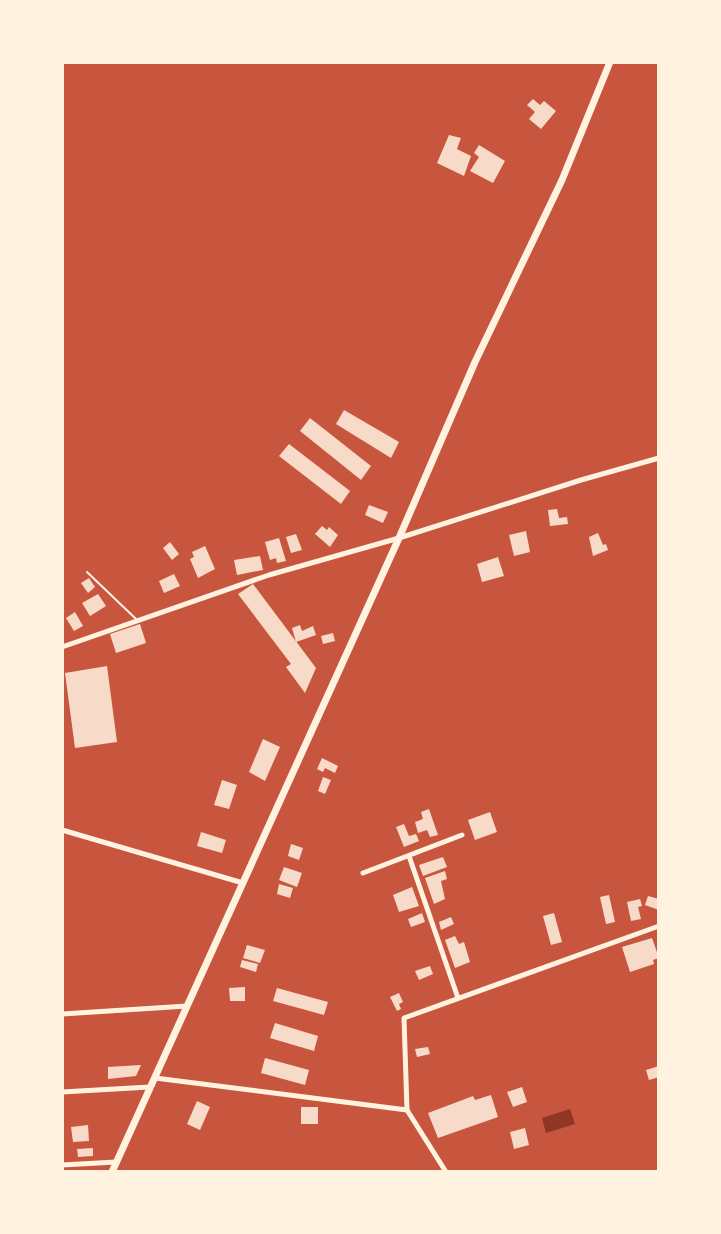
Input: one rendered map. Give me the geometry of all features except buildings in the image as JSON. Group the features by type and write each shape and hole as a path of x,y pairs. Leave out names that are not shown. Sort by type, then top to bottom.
{"main road":[{"path":"112,1172 399,538 475,362 562,180 610,62"}],"street":[{"path":"62,647 269,575 659,458"},
{"path":"62,830 243,883"},
{"path":"363,873 462,835"},
{"path":"409,856 458,998"},
{"path":"446,1172 407,1110 404,1018 659,926"},
{"path":"62,1014 188,1006"},
{"path":"155,1078 407,1110"},
{"path":"62,1092 150,1087"},
{"path":"62,1165 116,1162"}],"lane":[{"path":"87,572 137,620"}],"shaded area":[{"path":"570,1109 575,1124 546,1133 542,1118"}]}
